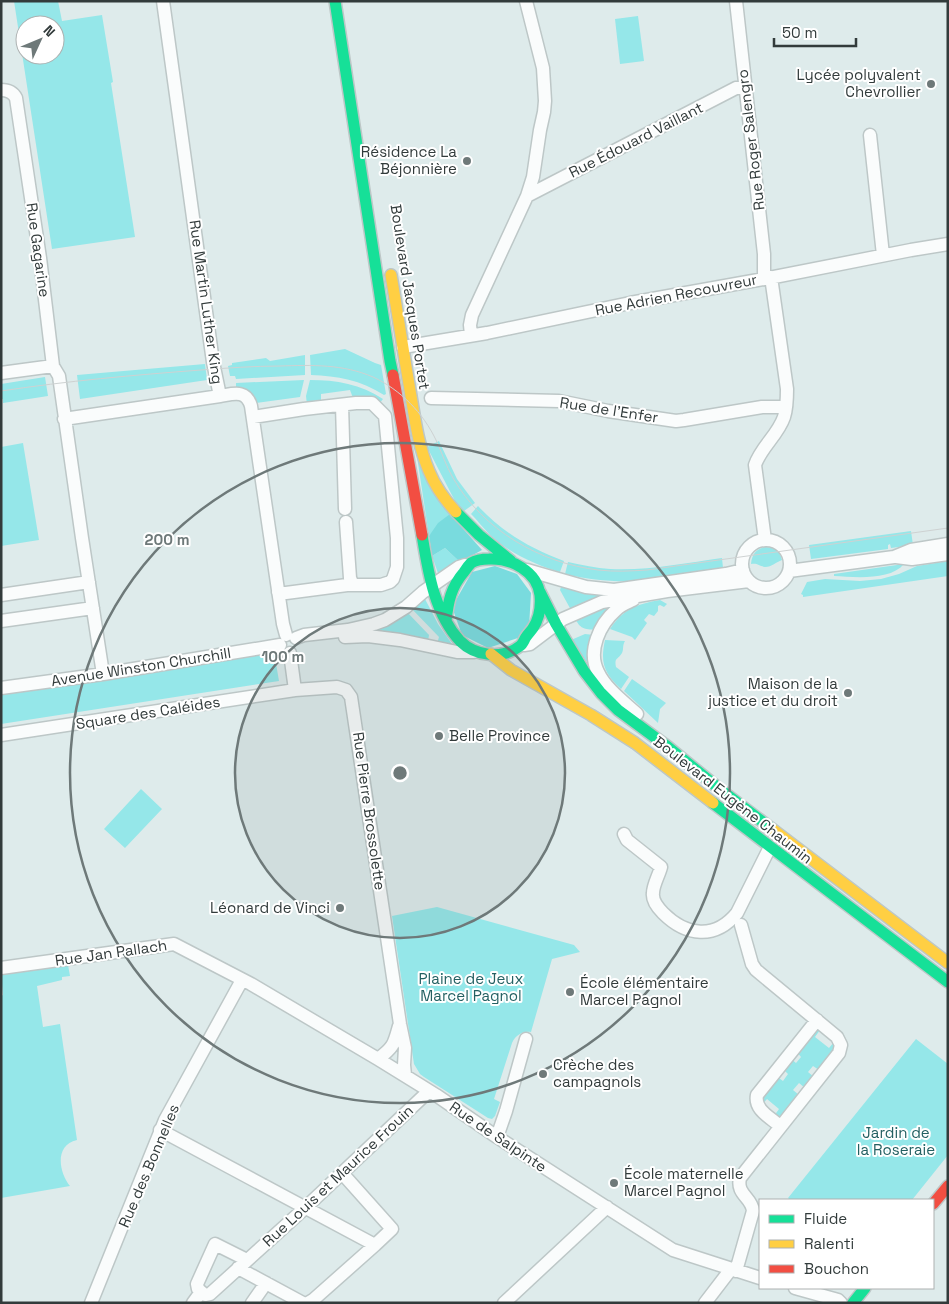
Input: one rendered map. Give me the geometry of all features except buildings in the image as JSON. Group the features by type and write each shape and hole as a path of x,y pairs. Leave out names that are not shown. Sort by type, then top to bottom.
{"main road":[{"name":"Boulevard Jacques Portet","path":"335,1 390,361 432,585"},
{"path":"346,1 354,48"},
{"name":"Boulevard Jacques Portet","path":"389,265 422,454 434,483 446,500 472,528 498,551 518,565"},
{"name":"Avenue Winston Churchill","path":"470,564 490,559 503,560 518,565"},
{"path":"446,621 448,602 452,589 470,564"},
{"path":"518,565 538,588 539,600 537,618 521,646"},
{"path":"432,585 438,605 446,621 459,639 475,652"},
{"name":"Boulevard Eugène Chaumin","path":"538,588 556,624 584,671 601,693 618,710 948,963"},
{"name":"Avenue Winston Churchill","path":"475,652 503,653 521,646"},
{"name":"Boulevard Eugène Chaumin","path":"491,654 511,670 591,715 635,743 948,982"},
{"path":"934,1203 948,1186"},
{"path":"852,1303 863,1289"}],"street":[{"name":"Rue Martin Luther King","path":"163,1 213,362 220,396 236,393 243,395 250,402 283,624 290,643"},
{"path":"471,335 472,315 527,196 533,177 544,112 543,68 526,1"},
{"name":"Rue Roger Salengro","path":"736,1 764,254 787,389 786,407"},
{"name":"Rue Édouard Vaillant","path":"527,196 736,88 745,87"},
{"name":"Rue Gagarine","path":"1,90 12,92 16,98 40,258 53,366 59,376 103,674"},
{"path":"870,135 883,255"},
{"name":"Rue Adrien Recouvreur","path":"404,347 948,244"},
{"path":"1,373 53,366"},
{"path":"64,419 220,396"},
{"name":"Rue de l'Enfer","path":"431,398 559,401 608,411 676,420 762,407 786,407"},
{"path":"253,417 356,403 372,404 385,416 398,538 395,574 390,582 381,585 353,585 286,593 278,592"},
{"path":"342,405 345,509"},
{"path":"766,540 755,465 780,424 786,407"},
{"path":"346,522 350,580 353,585"},
{"path":"746,575 743,557 746,550 758,541 766,540 778,543 786,551 789,556 789,571 894,557 912,559 948,554"},
{"path":"894,557 910,550 948,544"},
{"name":"Avenue Winston Churchill","path":"290,643 304,635 348,630 386,620 459,567 470,564"},
{"name":"Avenue Winston Churchill","path":"518,565 586,587 614,590 726,574 746,575 759,586 771,587 782,581 789,571"},
{"name":"Avenue Winston Churchill","path":"521,646 530,644 570,615 602,602 746,575"},
{"path":"1,595 89,582"},
{"name":"Avenue Winston Churchill","path":"640,595 617,609 605,622 598,633 594,648 594,662 603,681 658,734 668,747"},
{"path":"1,622 93,608"},
{"name":"Avenue Winston Churchill","path":"1,688 103,674 333,637 368,636 400,640 457,652 475,652"},
{"path":"290,643 295,690"},
{"name":"Rue Pierre Brossolette","path":"295,690 337,687 346,690 351,697 405,1048 405,1075"},
{"name":"Square des Caléides","path":"1,735 295,690"},
{"path":"624,834 627,840 661,867 652,892 658,906 673,922 692,931 700,932 716,929 733,918 770,847"},
{"path":"705,1303 733,1270 753,1212 752,1206 740,1190 740,1178 841,1049 840,1041 837,1037 756,970 752,964 741,925"},
{"name":"Rue Jan Pallach","path":"1,968 174,944 242,980"},
{"name":"Rue de Salpinte","path":"242,980 405,1075 497,1137 673,1250 759,1278"},
{"name":"Rue des Bonnelles","path":"91,1303 160,1130 242,980"},
{"path":"780,1126 759,1109 756,1103 757,1095 817,1020"},
{"name":"Rue Pierre Brossolette","path":"378,1059 389,1051 395,1042 400,1024"},
{"path":"497,1137 526,1039"},
{"name":"Rue Louis et Maurice Frouin","path":"201,1292 210,1294 305,1208 429,1091"},
{"path":"160,1130 374,1244"},
{"path":"308,1303 323,1292 392,1229 342,1173"},
{"path":"504,1303 606,1207"},
{"path":"193,1303 201,1292 197,1284 215,1244 266,1283 303,1303"},
{"path":"252,1303 266,1283"},
{"path":"799,1289 838,1300 841,1303"}],"green space":[{"path":"14,1 58,1 61,15 16,15"},
{"path":"102,15 135,237 52,249 24,65 65,65 65,21"},
{"path":"638,16 644,61 620,64 615,19"},
{"path":"345,349 381,365 386,394 384,395 358,382 330,376 311,375 310,355"},
{"path":"305,355 305,375 236,379 235,376 230,376 228,366 232,365 232,363 266,358 270,361"},
{"path":"205,364 207,380 80,399 77,375"},
{"path":"45,377 48,396 3,403 3,399 1,399 1,384"},
{"path":"304,380 300,397 256,403 236,389 236,383"},
{"path":"310,380 357,386 383,399 379,404 353,398 350,390 321,394 321,403 307,405 306,396"},
{"path":"439,441 457,479 475,503 464,511 455,501 427,447"},
{"path":"23,443 39,540 1,546 1,447"},
{"path":"416,450 450,514 429,536"},
{"path":"478,506 507,532 540,551 564,561 560,572 526,559 496,540 471,514"},
{"path":"911,531 913,545 891,548 890,544 888,549 811,559 809,545"},
{"path":"765,547 776,550 782,560 767,567 751,564 755,552"},
{"path":"445,548 460,562 439,576 432,556"},
{"path":"722,558 723,568 664,576 661,579 601,580 565,574 568,562 610,569 638,569"},
{"path":"948,561 948,576 803,597 801,594 807,582 825,579 860,581 881,579 917,566"},
{"path":"904,564 898,569 881,576 834,576 834,574"},
{"path":"561,587 587,592 614,593 571,610 560,590"},
{"path":"421,599 425,599 438,624 452,644 437,644 439,637 411,608"},
{"path":"660,600 667,604 664,607 658,606 658,611 654,616 649,614 644,620 647,623 635,640 632,637 610,629 631,608"},
{"path":"613,604 596,630 583,628 575,618"},
{"path":"407,612 429,635 428,641 370,633"},
{"path":"585,634 594,635 592,669 571,640"},
{"path":"605,640 625,641 622,653 616,662 616,667 629,677 621,689 607,673 603,661"},
{"path":"274,652 279,681 1,724 1,694"},
{"path":"632,679 666,703 660,709 658,723 624,691"},
{"path":"141,789 162,809 125,848 104,829"},
{"name":"Plaine de Jeux Marcel Pagnol","path":"437,907 574,945 580,952 552,959 531,1032 520,1034 512,1043 494,1099 500,1102 492,1119 424,1077 414,1064 392,916"},
{"path":"68,965 70,976 62,977 62,980 37,986 43,1027 60,1024 77,1140 65,1147 62,1153 61,1167 70,1186 1,1198 1,996 3,995 1,975"},
{"path":"816,1029 820,1030 815,1037 829,1048 834,1042 837,1046 819,1070 813,1066 808,1072 814,1077 805,1088 799,1083 793,1090 799,1095 784,1114 774,1116 779,1109 767,1099 761,1106 760,1097 776,1076 783,1081 788,1074 782,1068 790,1058 796,1063 801,1057 796,1051"},
{"name":"Jardin de la Roseraie","path":"916,1039 948,1064 948,1155 913,1199 788,1198"}],"shaded area":[{"path":"450,514 482,550 460,562 445,548 432,556 429,536 438,523"},
{"path":"495,566 517,574 531,593 529,627 521,637 488,648 462,635 452,607 472,572"}],"tram line":[{"path":"1,391 101,379 250,367 316,366 362,373 383,382 402,396 418,412 431,430 451,473 465,497 497,528 535,552 555,560 598,570 647,570 948,528"}],"traffic: fast":[{"path":"335,1 393,375"},
{"path":"456,512 479,535 511,561"},
{"path":"422,535 433,591 438,605 444,618 451,630 460,641 473,650 497,655 513,650 521,645 538,617 540,608 538,587 528,573 514,564 497,559 475,561 468,566 453,589 446,621"},
{"path":"540,592 556,624 584,671 601,693 618,710 772,829"},
{"path":"713,803 948,982"},
{"path":"853,1303 864,1289"}],"traffic: slow":[{"path":"391,275 420,444 434,482 456,512"},
{"path":"491,654 511,670 591,715 635,743 713,803"},
{"path":"772,829 948,963"}],"traffic: jam":[{"path":"393,375 422,535"},
{"path":"934,1203 948,1186"}],"place":[{"name":"Lycée polyvalent Chevrollier","path":"931,84"},
{"name":"Résidence La Béjonnière","path":"467,161"},
{"name":"Maison de la justice et du droit","path":"848,693"},
{"name":"Belle Province","path":"439,736"},
{"name":"Léonard de Vinci","path":"340,908"},
{"name":"École élémentaire Marcel Pagnol","path":"570,992"},
{"name":"Crèche des campagnols","path":"543,1074"},
{"name":"École maternelle Marcel Pagnol","path":"614,1183"}]}
